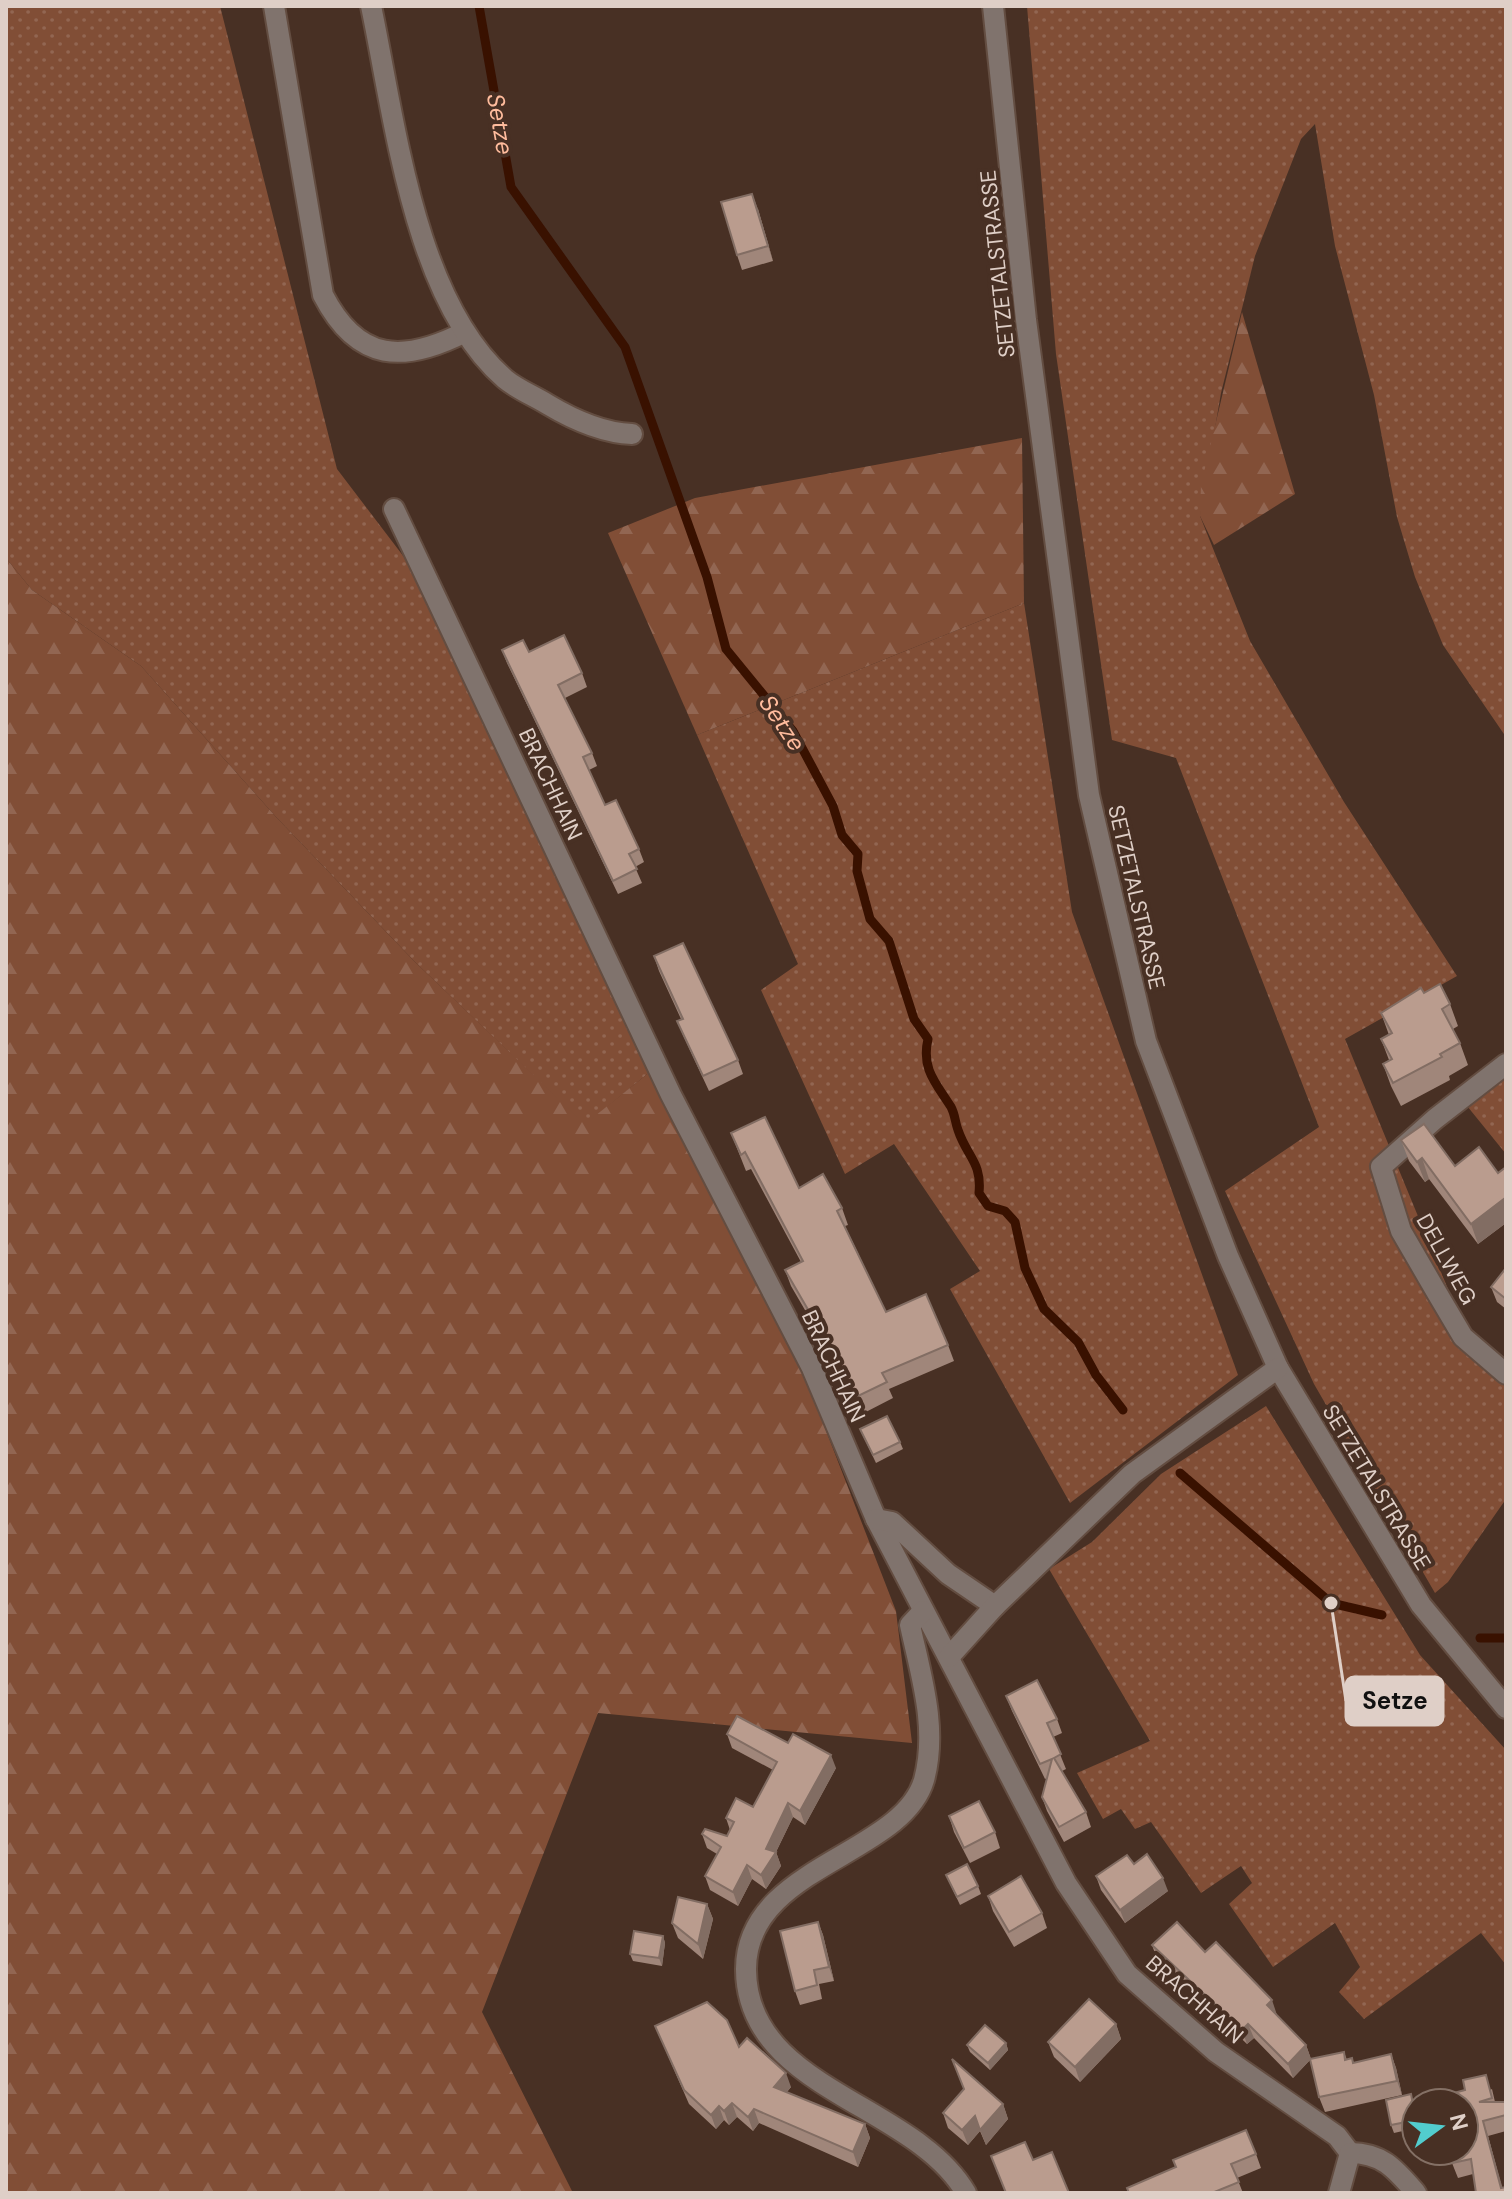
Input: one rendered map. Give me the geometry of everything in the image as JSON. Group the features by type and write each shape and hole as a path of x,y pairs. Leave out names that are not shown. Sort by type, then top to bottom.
{"street":[{"path":"274,6 323,295 335,317 374,348 408,354 431,349 465,332"},
{"path":"371,6 406,176 437,282 465,332 506,379 574,421 632,434"},
{"name":"SETZETALSTRASSE","path":"993,6 1026,320 1089,795 1146,1041 1228,1256 1278,1368 1421,1605 1506,1708"},
{"name":"BRACHHAIN","path":"394,509 671,1095 812,1368 876,1519 1066,1883 1127,1974 1216,2052 1337,2136 1350,2153"},
{"name":"DELLWEG","path":"1506,1064 1435,1119 1381,1167 1401,1231 1443,1304 1463,1337 1506,1374"},
{"path":"949,1657 995,1606 1132,1474 1278,1368"},
{"path":"876,1519 892,1522 948,1574 995,1606"},
{"path":"923,1611 910,1625 926,1695 931,1742 923,1782 912,1803 889,1822 776,1900 757,1921 746,1948 746,1974 752,2008 763,2030 779,2047 823,2086 915,2138 938,2156 966,2193"},
{"path":"1339,2193 1350,2153 1369,2153 1390,2163 1416,2193"}],"green space":[{"path":"6,6 220,6 337,469 439,603 651,1071 585,1125 415,962 277,818 141,666 32,590 6,558"},
{"path":"1027,6 1506,6 1506,737 1443,645 1415,577 1397,517 1374,395 1335,246 1315,124 1301,139 1255,256 1221,393 1200,516 1250,641 1344,802 1457,976 1345,1039 1462,1323 1506,1367 1506,1499 1448,1582 1435,1593 1314,1384 1225,1191 1319,1127 1176,758 1112,740 1056,354"},
{"path":"1242,312 1295,494 1214,545 1200,516 1201,485"},
{"path":"1022,438 1024,603 697,735 608,533 695,498"},
{"path":"6,558 32,590 141,666 277,818 415,962 585,1124 651,1071 806,1379 896,1611 912,1743 598,1713 482,2012 573,2193 6,2193"},
{"path":"1024,603 1072,912 1238,1375 1070,1503 950,1289 980,1271 894,1144 845,1174 761,990 798,964 697,735"},
{"path":"1506,1059 1506,1154 1459,1096"},
{"path":"1266,1406 1420,1655 1506,1750 1506,1965 1481,1933 1364,2019 1339,1992 1360,1967 1335,1923 1273,1967 1229,1904 1252,1883 1241,1866 1201,1893 1151,1822 1135,1829 1121,1809 1103,1819 1077,1773 1150,1741 1049,1569 1092,1542 1161,1474"}],"building":[{"path":"752,194 768,246 737,255 721,202"},
{"path":"564,635 582,673 558,685 592,753 583,757 605,805 616,800 639,849 629,854 637,869 613,881 502,650 523,640 529,652"},
{"path":"683,943 738,1060 703,1076 677,1021 683,1019 654,956"},
{"path":"1440,984 1450,1004 1442,1009 1460,1043 1440,1054 1442,1057 1393,1083 1383,1064 1392,1059 1381,1039 1392,1033 1381,1013 1421,988 1424,993"},
{"path":"765,1117 799,1188 823,1174 842,1208 837,1211 886,1312 926,1294 948,1345 882,1373 887,1382 856,1397 814,1310 810,1313 785,1270 803,1261 745,1152 741,1155 731,1133"},
{"path":"1424,1124 1455,1166 1479,1147 1498,1173 1506,1167 1506,1199 1471,1224 1422,1158 1417,1162 1401,1140"},
{"path":"1506,1268 1506,1299 1491,1287"},
{"path":"887,1416 900,1442 873,1455 860,1429"},
{"path":"1037,1680 1057,1719 1047,1723 1061,1754 1054,1758 1086,1812 1059,1827 1042,1797 1052,1759 1040,1764 1006,1696"},
{"path":"737,1716 788,1743 793,1734 831,1755 800,1811 788,1803 766,1849 776,1852 761,1875 747,1865 733,1892 705,1876 721,1847 702,1834 705,1829 727,1836 734,1822 726,1818 736,1798 753,1807 777,1762 727,1734"},
{"path":"979,1801 995,1832 964,1848 949,1816"},
{"path":"1147,1854 1163,1878 1120,1910 1096,1876 1127,1855 1134,1864"},
{"path":"967,1864 978,1886 957,1897 946,1875"},
{"path":"1021,1876 1042,1913 1009,1932 988,1896"},
{"path":"678,1897 707,1904 698,1944 672,1923"},
{"path":"818,1922 829,1967 814,1970 817,1985 795,1991 780,1931"},
{"path":"1177,1922 1205,1952 1216,1942 1272,2000 1267,2005 1306,2045 1288,2064 1248,2024 1242,2030 1152,1945"},
{"path":"634,1931 663,1936 659,1958 630,1954"},
{"path":"1089,1999 1116,2024 1075,2067 1048,2042"},
{"path":"707,2002 727,2020 739,2047 747,2038 786,2073 774,2087 865,2124 853,2152 754,2109 748,2117 732,2103 724,2111 719,2106 711,2115 684,2090 655,2026"},
{"path":"985,2025 1006,2043 988,2063 967,2045"},
{"path":"1344,2052 1345,2060 1352,2058 1353,2063 1391,2054 1397,2081 1319,2097 1310,2059"},
{"path":"952,2059 1003,2104 980,2130 975,2116 962,2130 943,2113 964,2089"},
{"path":"1486,2075 1492,2098 1480,2102 1480,2087 1464,2087 1463,2080"},
{"path":"1400,2097 1400,2123 1391,2125 1386,2100"},
{"path":"1480,2102 1506,2102 1506,2115 1483,2121 1501,2188 1506,2187 1506,2193 1476,2193 1472,2167 1480,2167"},
{"path":"1246,2130 1256,2154 1231,2164 1239,2182 1212,2193 1129,2193 1127,2188 1176,2167 1173,2160"},
{"path":"1025,2142 1033,2160 1052,2152 1069,2193 1006,2193 991,2156"}],"waterway":[{"name":"Setze","path":"479,6 511,187 625,347 707,577 726,649 793,731 833,806 842,835 858,854 857,871 870,919 889,941 914,1019 928,1039 928,1067 952,1110 976,1167 979,1193 988,1206 1005,1211 1015,1222 1025,1268 1044,1309 1078,1342 1096,1375 1123,1410"},
{"name":"Setze","path":"1180,1473 1331,1603 1382,1615"},
{"name":"Setze","path":"1480,1638 1506,1638"}],"place":[{"name":"Setze","path":"1331,1603"}]}
